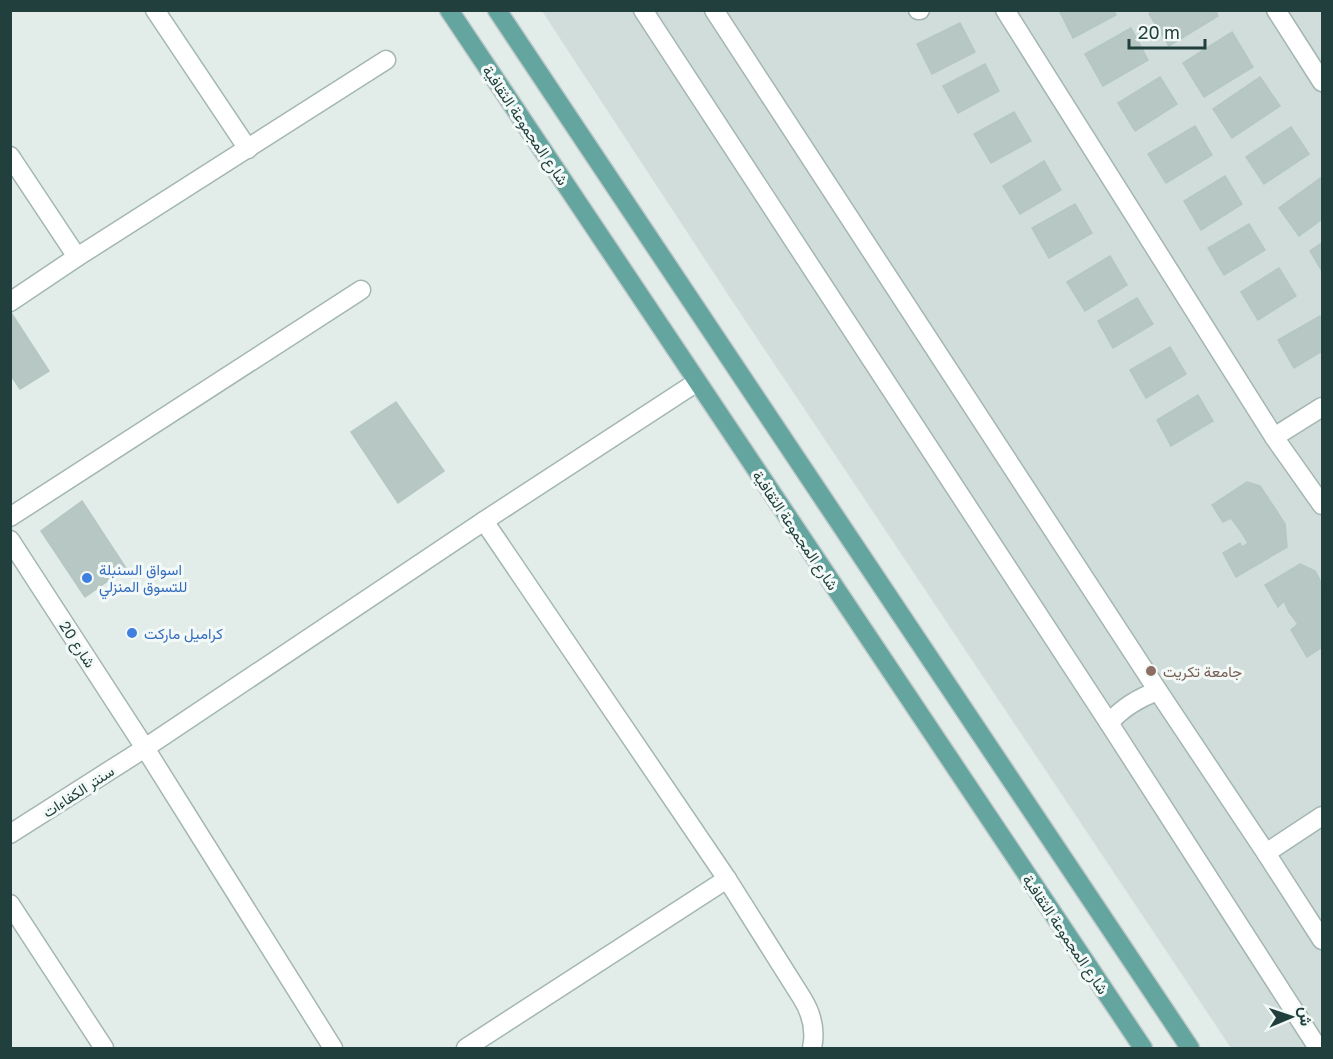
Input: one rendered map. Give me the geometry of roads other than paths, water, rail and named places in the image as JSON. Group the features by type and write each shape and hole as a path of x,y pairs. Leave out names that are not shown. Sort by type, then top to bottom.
{"main road":[{"name":"شارع المجموعة الثقافية","path":"449,10 1143,1048"},
{"path":"498,10 1190,1048"}],"street":[{"path":"155,10 248,149"},
{"path":"643,10 1318,1043"},
{"path":"714,10 1323,940"},
{"path":"1005,10 1274,437 1323,505"},
{"path":"1276,10 1323,82"},
{"path":"10,302 76,257 386,60"},
{"path":"10,156 76,257"},
{"path":"10,517 362,290"},
{"name":"سنتر الكفاءات","path":"10,834 145,748 484,520 697,382"},
{"path":"1274,437 1323,407"},
{"path":"484,520 727,879 808,1009 814,1033 812,1048"},
{"name":"شارع 20","path":"10,540 145,748 333,1048"},
{"path":"1109,723 1131,703 1158,691"},
{"path":"1266,853 1323,816"},
{"path":"466,1048 727,879"},
{"path":"10,904 104,1048"}],"place":[{"name":"اسواق السنبلة للتسوق المنزلي","path":"87,578"},
{"name":"كراميل ماركت","path":"132,633"},
{"name":"جامعة تكريت","path":"1151,671"}]}
